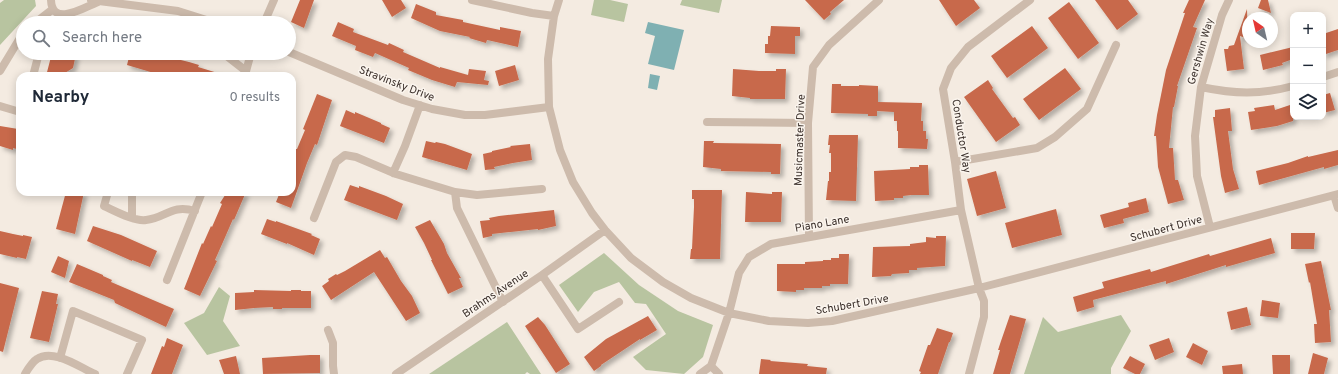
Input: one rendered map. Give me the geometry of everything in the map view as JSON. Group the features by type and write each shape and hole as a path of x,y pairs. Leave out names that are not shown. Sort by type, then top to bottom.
{"street":[{"path":"51,0 53,9 57,13 65,14 72,14 95,1 178,11 194,16"},
{"path":"267,16 274,0"},
{"path":"472,0 532,13 554,16"},
{"name":"Schubert Drive","path":"559,0 554,16 548,59 549,107 560,150 573,182 592,213 605,230 631,258 663,282 691,298 729,313 769,321 808,323 832,321 979,288 1336,194"},
{"name":"Musicmaster Drive","path":"809,237 808,123 813,67 829,45 879,0"},
{"name":"Conductor Way","path":"969,374 984,317 984,302 979,288 961,210 943,89 951,68 968,47 1030,0"},
{"name":"Gershwin Way","path":"1210,227 1197,176 1195,136 1201,87 1222,15 1229,0"},
{"path":"44,16 53,9"},
{"path":"0,71 16,45"},
{"path":"955,162 1037,148 1055,137 1088,109 1116,45"},
{"name":"Stravinsky Drive","path":"296,55 404,100 432,109 465,115 485,115 549,107"},
{"path":"34,72 37,60"},
{"path":"231,60 244,72"},
{"path":"246,72 249,60"},
{"path":"1326,76 1338,72"},
{"path":"1201,87 1222,92 1249,94 1290,87"},
{"path":"392,173 405,146 420,105"},
{"path":"0,106 16,111"},
{"path":"707,122 808,123"},
{"path":"314,218 336,162 345,155 356,157 392,173 456,192 477,195 542,189"},
{"path":"456,192 457,208 502,302"},
{"path":"1336,194 1338,208"},
{"path":"107,196 104,206 132,218 145,221 171,211 185,208 195,210"},
{"path":"132,196 132,218"},
{"path":"167,280 200,196"},
{"name":"Piano Lane","path":"711,366 729,313 739,274 749,257 771,244 961,210"},
{"name":"Brahms Avenue","path":"396,374 542,275 605,230"},
{"path":"542,275 578,330 619,302"},
{"path":"60,358 73,311 142,340 127,374"},
{"path":"328,330 333,343 334,374"},
{"path":"25,374 36,359 48,355 60,358 95,374"},
{"path":"700,374 711,366 719,374"}],"green space":[{"path":"4,0 35,0 36,6 27,16 16,16 16,28 0,45 0,3"},
{"path":"594,0 610,0 628,4 624,22 591,15"},
{"path":"682,0 722,0 719,13 680,5"},
{"path":"604,253 639,285 678,311 713,325 703,357 684,374 646,370 633,357 666,334 646,304 635,303 619,282 594,292 578,312 559,285"},
{"path":"219,287 230,296 223,321 240,346 207,355 184,323 204,313"},
{"path":"1121,315 1131,331 1111,368 1111,374 1024,374 1043,317 1058,332"},
{"path":"507,322 541,374 530,374 527,372 525,374 429,374"}],"water":[{"path":"648,22 684,30 674,70 648,64 655,36 645,33"},
{"path":"650,74 660,76 657,90 648,88"}],"building":[{"path":"300,0 314,0 304,28 296,24 296,16 293,16"},
{"path":"382,0 401,0 406,8 392,17"},
{"path":"805,0 844,0 830,12 831,14 824,20"},
{"path":"939,0 974,0 980,8 956,26"},
{"path":"1095,0 1128,0 1138,14 1117,30"},
{"path":"1189,0 1205,0 1193,27 1197,28 1177,86 1173,107 1169,148 1173,148 1175,180 1178,180 1184,200 1168,204 1158,167 1156,136 1154,136 1166,70 1185,13 1183,13"},
{"path":"1261,0 1268,0 1271,12 1268,12 1258,8"},
{"path":"1069,2 1099,43 1078,59 1048,18"},
{"path":"416,4 436,12 436,15 463,20 463,22 500,30 500,27 521,31 518,47 487,40 486,43 469,38 470,37 440,31 411,18"},
{"path":"338,22 354,29 353,32 388,45 389,43 404,50 403,52 440,68 468,75 469,69 486,71 484,80 489,81 488,85 457,82 455,87 432,80 408,70 409,68 375,53 373,57 355,50 356,46 332,36"},
{"path":"1242,23 1242,37 1240,36 1244,69 1227,71 1224,49 1228,49 1229,46 1234,45"},
{"path":"771,26 800,27 800,36 795,36 795,54 765,53 765,44 768,44 768,36 770,36"},
{"path":"1032,26 1048,48 1007,78 991,56"},
{"path":"1338,29 1338,50 1326,54 1326,48 1326,33"},
{"path":"1290,48 1290,60 1282,63 1283,65 1263,70 1260,55"},
{"path":"50,60 75,60 73,68 66,72 47,72"},
{"path":"128,60 181,60 199,65 198,67 214,72 151,72 127,65"},
{"path":"515,65 519,80 499,86 495,71"},
{"path":"1065,68 1081,89 1039,120 1023,99"},
{"path":"733,69 776,71 776,69 786,69 785,99 750,99 732,96"},
{"path":"988,80 993,88 992,89 1013,118 1015,117 1020,125 996,142 964,97"},
{"path":"832,84 841,84 841,86 878,86 878,102 922,103 921,121 923,121 923,131 926,131 926,139 928,139 927,149 898,148 897,121 894,121 894,112 877,111 877,116 868,116 868,114 831,113"},
{"path":"1330,93 1335,110 1326,112 1326,94"},
{"path":"317,94 332,100 317,145 315,144 296,194 296,149 305,130 303,129"},
{"path":"1274,105 1275,110 1290,105 1290,120 1293,121 1277,126 1251,130 1248,112 1255,111 1254,108"},
{"path":"1230,108 1232,131 1228,131 1233,169 1239,189 1225,193 1221,176 1213,117 1215,117 1215,110"},
{"path":"346,110 355,114 355,112 390,128 384,143 340,126"},
{"path":"0,126 16,129 16,149 13,148 13,150 0,146"},
{"path":"829,135 858,135 856,201 826,200 829,172 831,172 831,153 829,153 830,145 828,145"},
{"path":"426,141 445,144 472,154 467,170 422,157"},
{"path":"704,141 714,141 713,143 781,144 780,174 771,174 771,172 721,171 721,169 703,167"},
{"path":"530,144 532,160 485,170 483,154 511,147 510,146"},
{"path":"1338,150 1338,165 1324,169 1324,167 1259,185 1256,171 1308,156"},
{"path":"919,165 928,165 929,195 911,195 903,196 903,198 894,198 894,200 875,201 874,171 910,169 910,167 919,167"},
{"path":"996,171 1006,208 977,216 967,179"},
{"path":"350,185 359,188 359,186 403,204 397,220 344,200"},
{"path":"692,190 722,190 720,259 690,259 692,249 694,207"},
{"path":"746,192 772,194 772,192 782,192 781,222 745,222"},
{"path":"65,196 83,196 75,234 56,229"},
{"path":"224,196 244,196 215,260 217,261 200,296 184,289 202,243 203,244 211,226 212,227 222,204 220,203"},
{"path":"278,196 295,196 291,208 276,202"},
{"path":"1146,198 1149,212 1123,219 1124,223 1104,228 1100,215 1129,207 1128,203"},
{"path":"1056,209 1062,235 1012,248 1005,223"},
{"path":"554,210 556,226 538,230 492,234 492,236 483,238 480,221 490,220 489,218 499,216"},
{"path":"267,219 312,234 311,235 320,239 314,255 287,243 261,234"},
{"path":"430,220 461,278 459,278 463,287 448,294 415,227"},
{"path":"93,226 121,235 157,251 150,267 132,261 87,241"},
{"path":"0,231 32,237 26,259 0,254"},
{"path":"1291,233 1315,233 1314,249 1291,249"},
{"path":"936,236 946,236 945,266 917,268 917,270 909,270 909,273 872,277 873,247 910,246 910,244 926,242 926,237 936,238"},
{"path":"1271,238 1275,253 1226,267 1226,265 1166,284 1166,281 1093,300 1094,307 1077,312 1073,297 1104,288 1102,282 1150,269 1151,272 1209,254 1210,256"},
{"path":"380,250 385,258 387,257 412,296 420,313 406,321 374,272 331,300 322,286 329,281 328,279 336,274 337,275 345,271"},
{"path":"839,254 849,254 848,284 830,284 830,286 822,286 822,288 804,288 804,290 796,290 796,292 777,291 777,264 805,264 805,262 831,260 831,258 839,258"},
{"path":"58,256 69,261 65,278 51,272"},
{"path":"1321,261 1331,310 1329,310 1331,342 1315,343 1314,324 1317,324 1310,282 1309,283 1305,264"},
{"path":"77,264 103,275 112,280 111,282 174,309 166,327 115,303 114,300 69,282"},
{"path":"0,283 19,288 3,352 0,351"},
{"path":"254,290 311,291 311,308 273,309 273,307 235,310 235,293 254,292"},
{"path":"42,291 58,294 56,304 58,304 49,342 30,338"},
{"path":"1262,300 1280,303 1278,318 1260,316"},
{"path":"1247,307 1251,325 1231,330 1227,312"},
{"path":"1010,315 1026,319 1021,337 1010,374 993,374 1000,350 998,350"},
{"path":"648,316 657,330 640,339 594,371 584,357 606,339"},
{"path":"538,317 545,325 570,364 556,373 525,326"},
{"path":"937,328 953,333 950,342 938,374 920,374 921,372 919,371 928,345 930,345"},
{"path":"167,338 183,345 172,374 151,374 162,346 164,347"},
{"path":"1169,338 1174,352 1155,360 1149,345"},
{"path":"1193,343 1208,351 1202,365 1186,357"},
{"path":"1313,353 1328,358 1324,374 1308,374"},
{"path":"320,355 320,373 263,374 262,358"},
{"path":"1272,355 1290,355 1290,374 1273,374"},
{"path":"236,356 240,374 224,374 219,360"},
{"path":"1130,356 1145,364 1140,374 1135,374 1123,368"},
{"path":"761,359 808,364 807,366 827,368 826,374 759,374"},
{"path":"1242,364 1243,374 1223,374 1222,366"}]}
